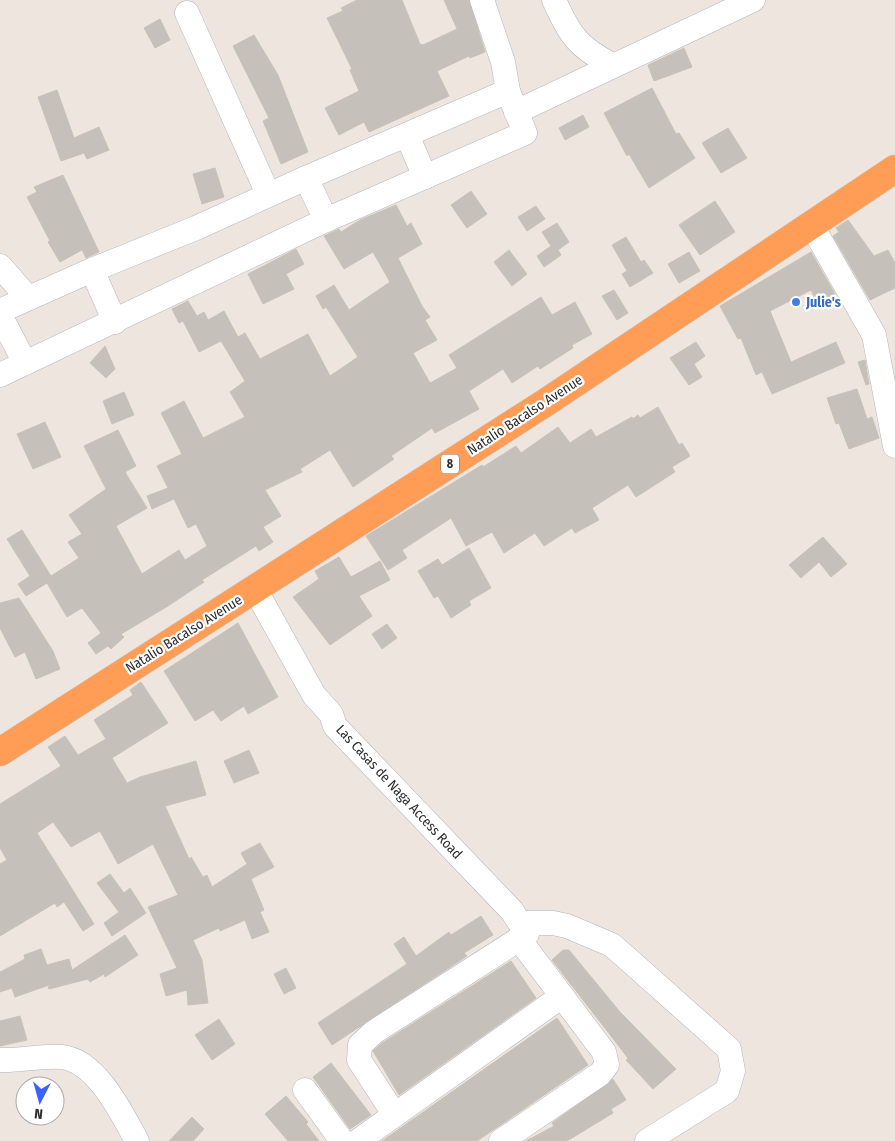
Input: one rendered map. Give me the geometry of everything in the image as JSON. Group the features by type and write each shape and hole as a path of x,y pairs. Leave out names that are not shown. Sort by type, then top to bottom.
{"highway":[{"name":"Natalio Bacalso Avenue","path":"0,752 548,401 895,169"}],"street":[{"path":"0,375 115,322 326,220 525,133 512,101 503,62 482,0"},
{"path":"554,0 576,40 583,48 612,65"},
{"path":"25,364 0,313 28,298 196,228 268,194 407,135 512,101 612,65 753,0"},
{"path":"187,13 268,194"},
{"path":"407,135 425,177"},
{"path":"306,178 326,220"},
{"path":"812,226 874,335 895,446"},
{"path":"0,266 28,298"},
{"path":"92,270 115,322"},
{"name":"Las Casas de Naga Access Road","path":"255,589 314,695 331,714 335,726 522,932 562,996 604,1052 607,1065 600,1074 511,1138"},
{"path":"394,1114 359,1060 360,1045 374,1032 522,932 553,923 567,926 612,946 729,1049 733,1071 726,1091 647,1141"},
{"path":"358,1141 562,996"},
{"path":"0,1060 62,1057 74,1060 89,1070 110,1094 137,1141"},
{"path":"305,1090 342,1141"}],"building":[{"path":"357,0 402,0 420,44 423,45 457,29 444,0 469,0 485,52 470,58 469,56 437,71 449,96 369,132 364,122 339,135 325,108 359,91 350,70 352,69 327,18 343,11 341,8"},
{"path":"160,19 170,40 155,48 144,28"},
{"path":"254,35 278,75 308,152 281,164 263,121 269,118 233,46"},
{"path":"684,48 692,67 654,81 648,65"},
{"path":"652,88 676,134 679,133 695,158 649,188 629,154 627,156 604,113"},
{"path":"57,90 74,138 99,127 109,150 87,159 84,153 61,161 38,97"},
{"path":"583,115 589,127 565,140 559,128"},
{"path":"728,128 747,158 721,173 702,143"},
{"path":"215,168 224,197 202,204 193,174"},
{"path":"63,175 99,252 86,258 82,250 60,262 48,242 50,241 27,197 37,192 34,187"},
{"path":"471,191 487,214 467,228 451,205"},
{"path":"715,201 735,232 700,255 679,225"},
{"path":"396,205 407,226 411,223 422,244 398,258 422,306 430,317 425,320 437,340 413,353 430,383 457,368 449,355 541,297 552,315 575,302 592,334 572,345 573,348 540,369 538,366 512,383 503,369 469,391 479,409 435,433 432,428 391,456 394,459 353,487 330,450 300,469 302,472 265,490 281,516 263,527 273,542 259,551 256,546 202,580 204,582 121,634 124,637 111,649 108,646 96,654 88,643 101,633 82,608 67,617 47,583 26,596 18,584 30,576 7,539 22,530 51,576 79,558 68,542 82,534 69,515 106,489 84,446 118,430 136,466 125,472 147,508 116,526 142,574 179,550 185,560 207,546 196,524 188,528 174,499 152,509 147,496 168,488 157,466 182,454 161,413 184,401 203,438 245,417 230,392 245,381 221,341 199,352 183,321 179,323 172,309 188,301 197,316 204,312 208,320 224,311 238,337 245,333 260,359 308,334 330,376 358,357 326,307 323,309 316,296 334,285 349,310 390,282 373,252 344,269 324,236 339,229 341,232 360,220"},
{"path":"536,206 545,219 527,231 518,217"},
{"path":"848,220 874,256 888,250 895,263 895,288 870,300 833,236 839,232 836,228"},
{"path":"557,223 569,242 558,250 561,255 544,267 537,256 551,246 542,232"},
{"path":"626,237 641,262 644,260 653,273 630,287 622,274 627,271 612,245"},
{"path":"296,249 304,264 286,274 294,289 263,304 248,274"},
{"path":"509,250 527,274 512,286 494,262"},
{"path":"689,252 700,271 679,283 668,264"},
{"path":"811,252 835,294 817,303 811,290 770,311 791,362 836,342 845,363 772,394 762,372 756,375 741,338 738,339 720,306"},
{"path":"614,290 628,313 617,320 602,296"},
{"path":"696,342 705,356 694,364 702,377 689,385 670,358"},
{"path":"105,346 115,369 106,378 90,363"},
{"path":"865,360 869,384 866,385 858,362"},
{"path":"857,389 867,419 872,417 879,438 849,449 839,423 836,424 827,398"},
{"path":"124,392 134,415 112,424 103,401"},
{"path":"658,407 679,445 682,443 690,456 672,467 675,472 636,497 628,485 592,508 599,520 575,533 572,528 544,546 535,533 504,553 492,532 466,546 451,518 402,550 407,558 388,570 366,536 482,465 483,467 516,446 521,453 558,427 570,443 591,429 596,437 632,417 633,419 638,415 640,418"},
{"path":"45,422 61,457 33,469 17,434"},
{"path":"823,537 847,564 831,577 819,562 801,578 789,565"},
{"path":"469,548 491,588 469,601 471,605 451,618 438,596 434,598 418,571 438,559 442,565"},
{"path":"339,557 351,577 380,561 390,580 359,596 372,616 330,645 293,597 319,579 315,571"},
{"path":"19,598 53,651 60,669 36,679 25,652 15,657 0,628 0,603"},
{"path":"238,623 278,697 248,714 244,706 221,721 213,710 195,721 164,671"},
{"path":"387,624 397,638 382,649 372,634"},
{"path":"141,682 168,723 112,758 127,783 140,777 196,761 206,795 165,806 189,859 191,857 203,877 207,875 212,887 247,864 241,853 260,843 274,867 251,879 264,910 260,912 269,932 252,939 245,920 220,931 219,928 193,940 202,960 208,1003 188,1005 187,990 166,996 160,974 177,968 148,907 178,895 153,844 118,864 100,831 71,847 53,822 37,833 94,924 83,931 64,902 57,907 55,903 0,936 0,864 7,860 0,848 0,804 61,766 48,747 65,736 78,755 106,739 94,720 133,695 130,690"},
{"path":"249,750 259,773 234,783 224,761"},
{"path":"110,874 124,893 130,888 146,913 112,936 104,923 119,912 97,883"},
{"path":"481,916 493,935 464,953 467,956 332,1045 318,1023 407,964 394,944 404,937 416,956 449,932 451,935"},
{"path":"125,935 138,955 105,977 104,974 90,982 88,979 49,989 48,987 52,984 15,997 12,988 0,992 0,972 25,959 24,955 41,949 47,965 69,959 72,970"},
{"path":"563,950 569,950 620,1012 676,1069 653,1089 626,1060 628,1058 552,960"},
{"path":"511,961 536,998 399,1095 373,1051 382,1043"},
{"path":"286,968 296,988 284,994 274,974"},
{"path":"20,1016 27,1040 0,1046 0,1021"},
{"path":"557,1018 588,1065 477,1141 382,1141"},
{"path":"219,1019 235,1044 212,1060 195,1035"},
{"path":"331,1063 371,1115 350,1129 313,1077"},
{"path":"613,1079 626,1100 611,1109 613,1113 567,1141 526,1141 554,1126 552,1123"},
{"path":"286,1096 308,1122 306,1124 319,1141 288,1141 265,1114"},
{"path":"192,1117 204,1129 193,1141 169,1141"}],"place":[{"name":"Julie's","path":"796,302"}]}
